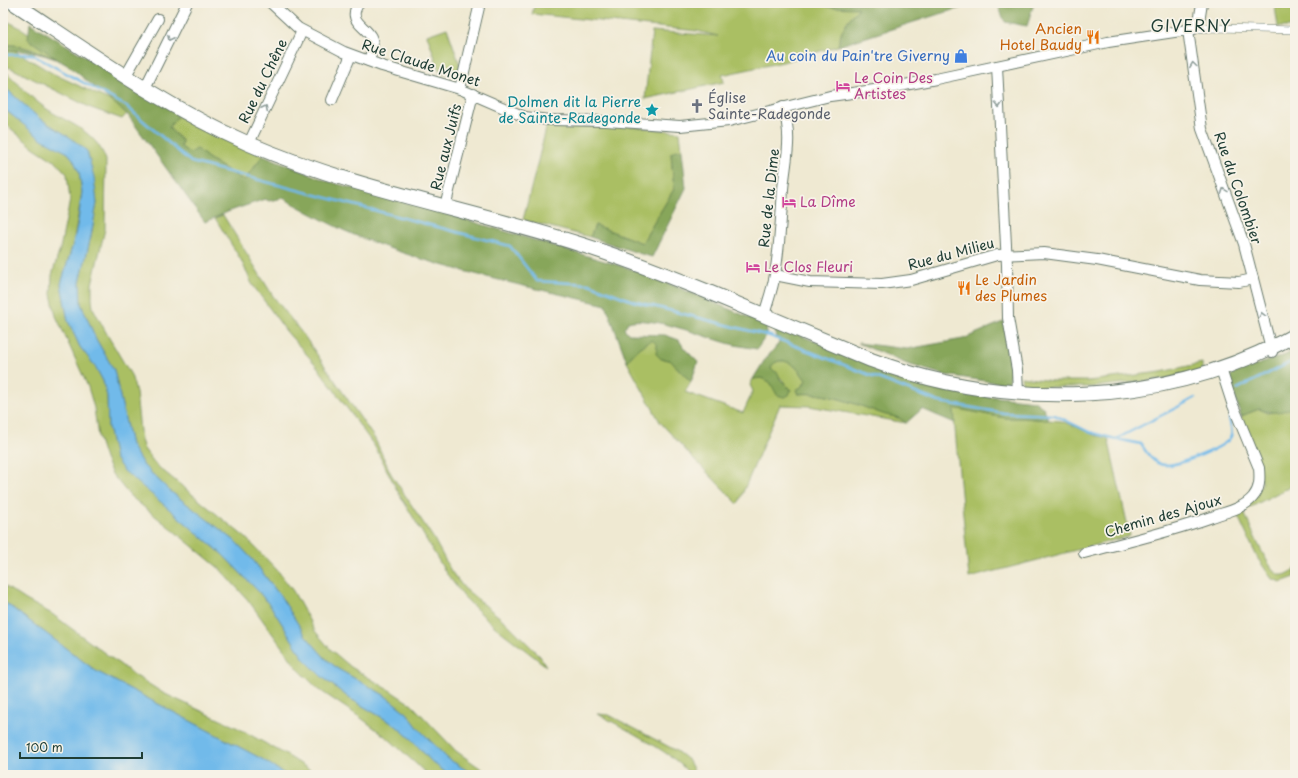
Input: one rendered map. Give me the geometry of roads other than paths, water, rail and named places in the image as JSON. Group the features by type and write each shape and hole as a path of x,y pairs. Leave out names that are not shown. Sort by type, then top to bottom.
{"main road":[{"path":"14,3 144,90 211,126 249,143 346,179 551,235 607,253 654,270 893,368 954,384 1018,393 1064,394 1112,392 1174,382 1295,344"},
{"path":"1272,350 1295,335"}],"street":[{"path":"144,90 187,3"},
{"name":"Rue Claude Monet","path":"271,3 291,23 302,31 351,55 460,89 512,112 535,119 606,121 680,126 728,121 830,96 888,88 936,79 1108,42 1191,30 1219,28 1295,30"},
{"path":"359,3 355,14 357,22 371,36 374,45 369,61"},
{"path":"460,89 480,3"},
{"path":"1191,30 1200,16 1202,3"},
{"path":"125,77 158,18"},
{"name":"Rue du Colombier","path":"1191,30 1202,130 1244,244 1272,350"},
{"name":"Rue du Chêne","path":"249,143 302,31"},
{"path":"332,100 337,84 351,55"},
{"path":"997,66 1008,318 1017,370 1018,393"},
{"name":"Rue aux Juifs","path":"445,206 473,94"},
{"name":"Rue de la Dime","path":"764,315 775,275 782,227 783,189 789,139 782,107"},
{"name":"Rue du Milieu","path":"775,275 810,282 882,284 911,280 988,257 1006,254 1044,253 1078,257 1200,280 1239,282 1253,279"},
{"name":"Chemin des Ajoux","path":"1084,553 1181,528 1238,508 1252,498 1257,491 1260,479 1259,468 1232,403 1227,366"}],"water":[{"path":"3,86 39,118 71,138 87,151 94,177 97,203 80,282 81,304 96,339 114,370 131,445 144,466 170,491 234,540 253,560 281,597 305,635 325,658 338,669 384,695 407,713 419,729 447,758 474,775 449,775 432,762 411,739 395,725 349,698 321,676 304,659 272,608 258,591 222,554 123,470 115,458 108,427 107,396 103,381 95,366 80,347 68,321 61,284 78,221 82,192 79,172 73,159 68,153 40,138 3,108"},
{"path":"3,601 96,671 262,759 286,775 3,775"}],"waterway":[{"path":"3,55 31,54 126,106 191,162 510,246 537,281 589,284 633,301 770,336 939,402 1004,413 1055,415 1089,432 1116,439 1195,398"},
{"path":"1237,389 1295,360"},
{"path":"1116,439 1141,444 1145,451 1157,463 1165,465 1171,464 1201,455 1228,440 1232,432 1229,418"}],"place":[{"name":"Ancien Hotel Baudy","path":"1093,37"},
{"name":"Au coin du Pain'tre Giverny","path":"961,56"},
{"name":"Le Coin Des Artistes","path":"843,86"},
{"name":"Église Sainte-Radegonde","path":"697,106"},
{"name":"Dolmen dit la Pierre de Sainte-Radegonde","path":"652,110"},
{"name":"La Dîme","path":"789,202"},
{"name":"Le Clos Fleuri","path":"753,267"},
{"name":"Le Jardin des Plumes","path":"964,288"}],"district":[{"name":"GIVERNY","path":"1191,26"}]}
